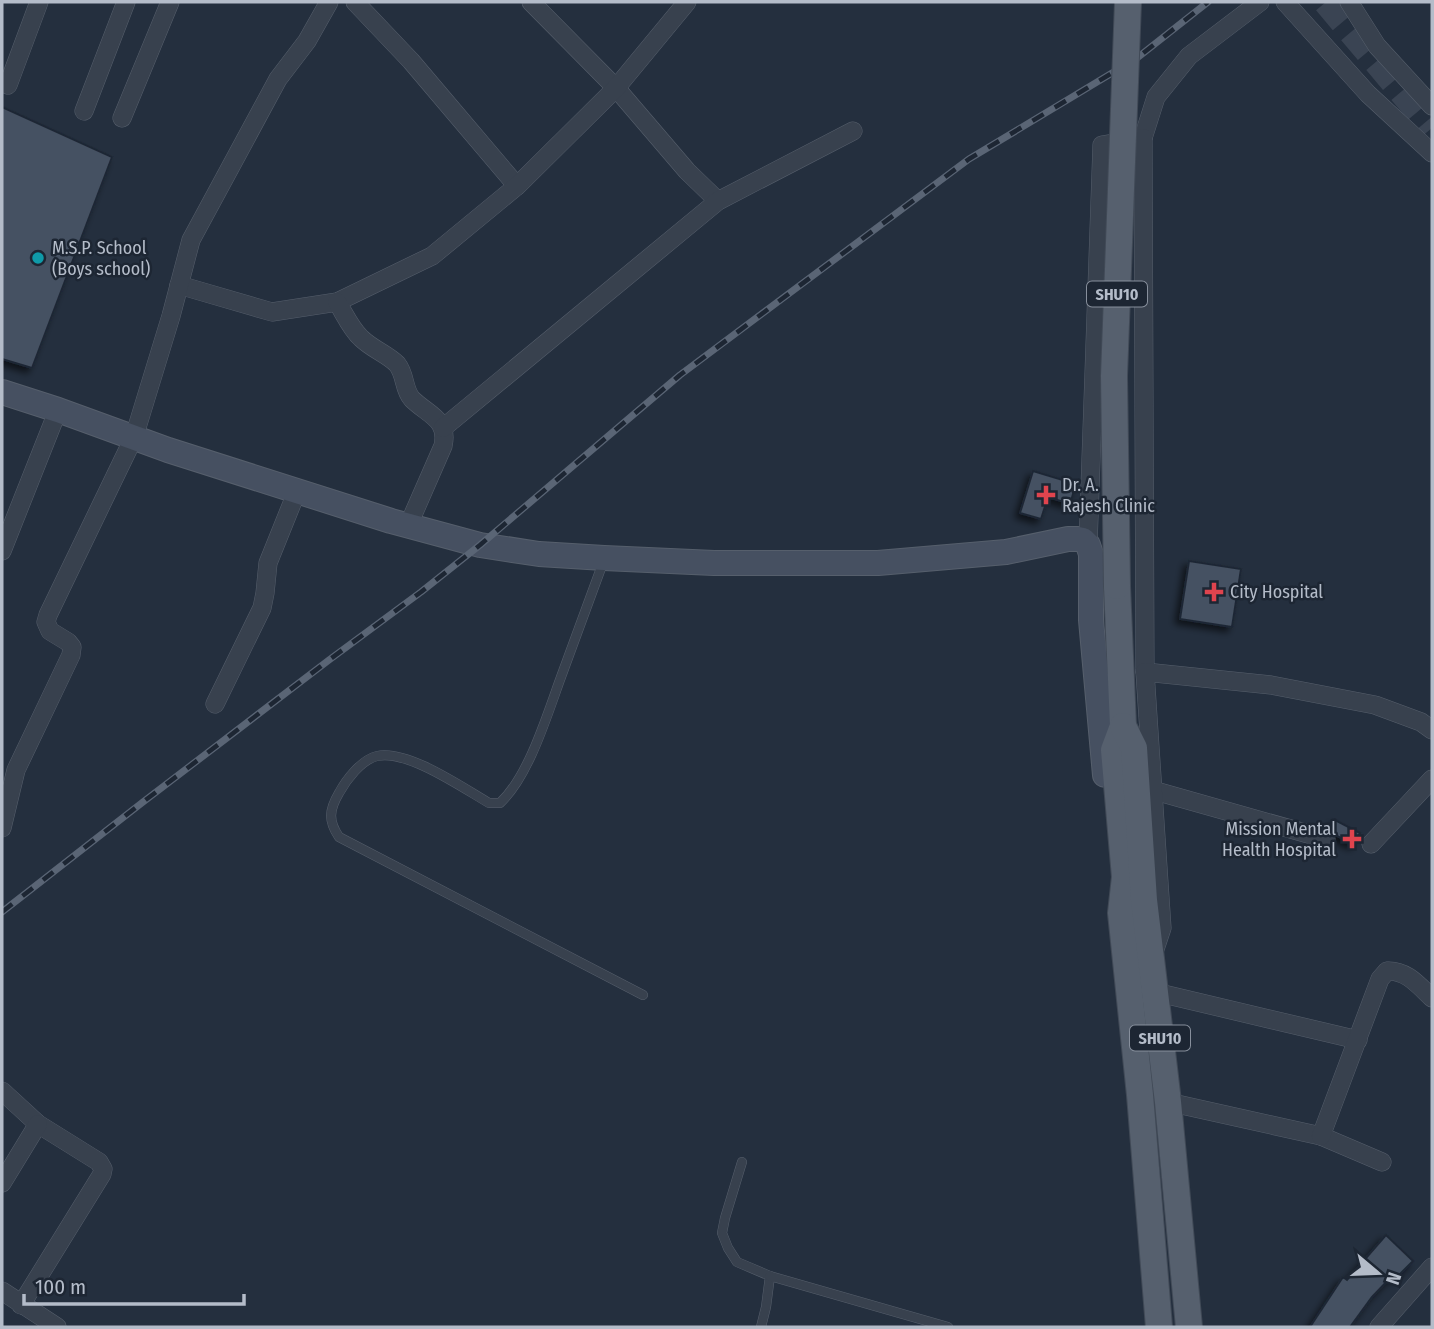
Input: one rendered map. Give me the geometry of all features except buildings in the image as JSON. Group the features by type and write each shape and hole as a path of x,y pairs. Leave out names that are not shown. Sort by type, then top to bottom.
{"main road":[{"name":"SHU10","path":"1128,2 1114,376 1117,586 1123,726 1114,750 1125,877 1121,914 1140,1095 1159,1327"},
{"name":"SHU10","path":"1123,726 1134,748 1144,900 1168,1102 1189,1327"}],"street":[{"path":"8,85 39,2"},
{"path":"84,111 126,2"},
{"path":"122,118 170,2"},
{"path":"2,828 16,770 71,655 72,647 68,642 50,631 46,622 48,615 134,437 191,240 278,79 307,41 329,2"},
{"path":"355,2 411,61 517,186"},
{"path":"531,2 616,88 687,171 718,201"},
{"path":"1151,961 1162,928 1145,672 1143,138 1156,97 1189,56 1259,2"},
{"path":"1285,2 1368,94 1432,153"},
{"path":"1349,2 1377,46 1432,106"},
{"path":"179,285 272,312 337,302 432,256 517,186 616,88 677,5"},
{"path":"443,428 718,201 853,131"},
{"path":"1125,877 1110,847 1091,620 1091,554 1088,545 1102,145 1143,138"},
{"path":"337,302 359,337 396,363 412,399 443,428 443,446 408,526"},
{"path":"1093,387 1144,383"},
{"path":"2,392 168,450 408,526 480,545 539,554 714,563 878,564 1006,552 1068,539 1083,540 1088,545"},
{"path":"2,551 58,410"},
{"path":"215,704 262,608 268,563 297,491"},
{"path":"1145,672 1271,685 1375,705 1422,722 1432,730"},
{"path":"1371,844 1432,779"},
{"path":"1152,790 1326,839"},
{"path":"1321,1136 1380,979 1387,971 1407,975 1432,998"},
{"path":"1155,992 1358,1040"},
{"path":"2,1091 38,1124 99,1162 103,1168 102,1174 21,1305"},
{"path":"1168,1102 1321,1136 1382,1163"},
{"path":"2,1183 38,1124"},
{"path":"1379,1327 1432,1267"},
{"path":"2,1292 57,1327"}],"lane":[{"path":"604,558 549,712 524,771 500,803 489,803 418,763 398,756 376,756 356,769 342,786 333,803 331,825 340,837 643,995"},
{"path":"742,1162 722,1233 737,1262 770,1276 948,1327"},
{"path":"761,1327 770,1276"}],"tunnel":[{"path":"1326,2 1432,128"}],"railway":[{"path":"2,912 421,592 680,375 969,159 1137,58 1208,2"}],"place":[{"name":"M.S.P. School (Boys school)","path":"38,258"},
{"name":"Dr. A. Rajesh Clinic","path":"1046,495"},
{"name":"City Hospital","path":"1214,592"},
{"name":"Mission Mental Health Hospital","path":"1352,839"}]}
